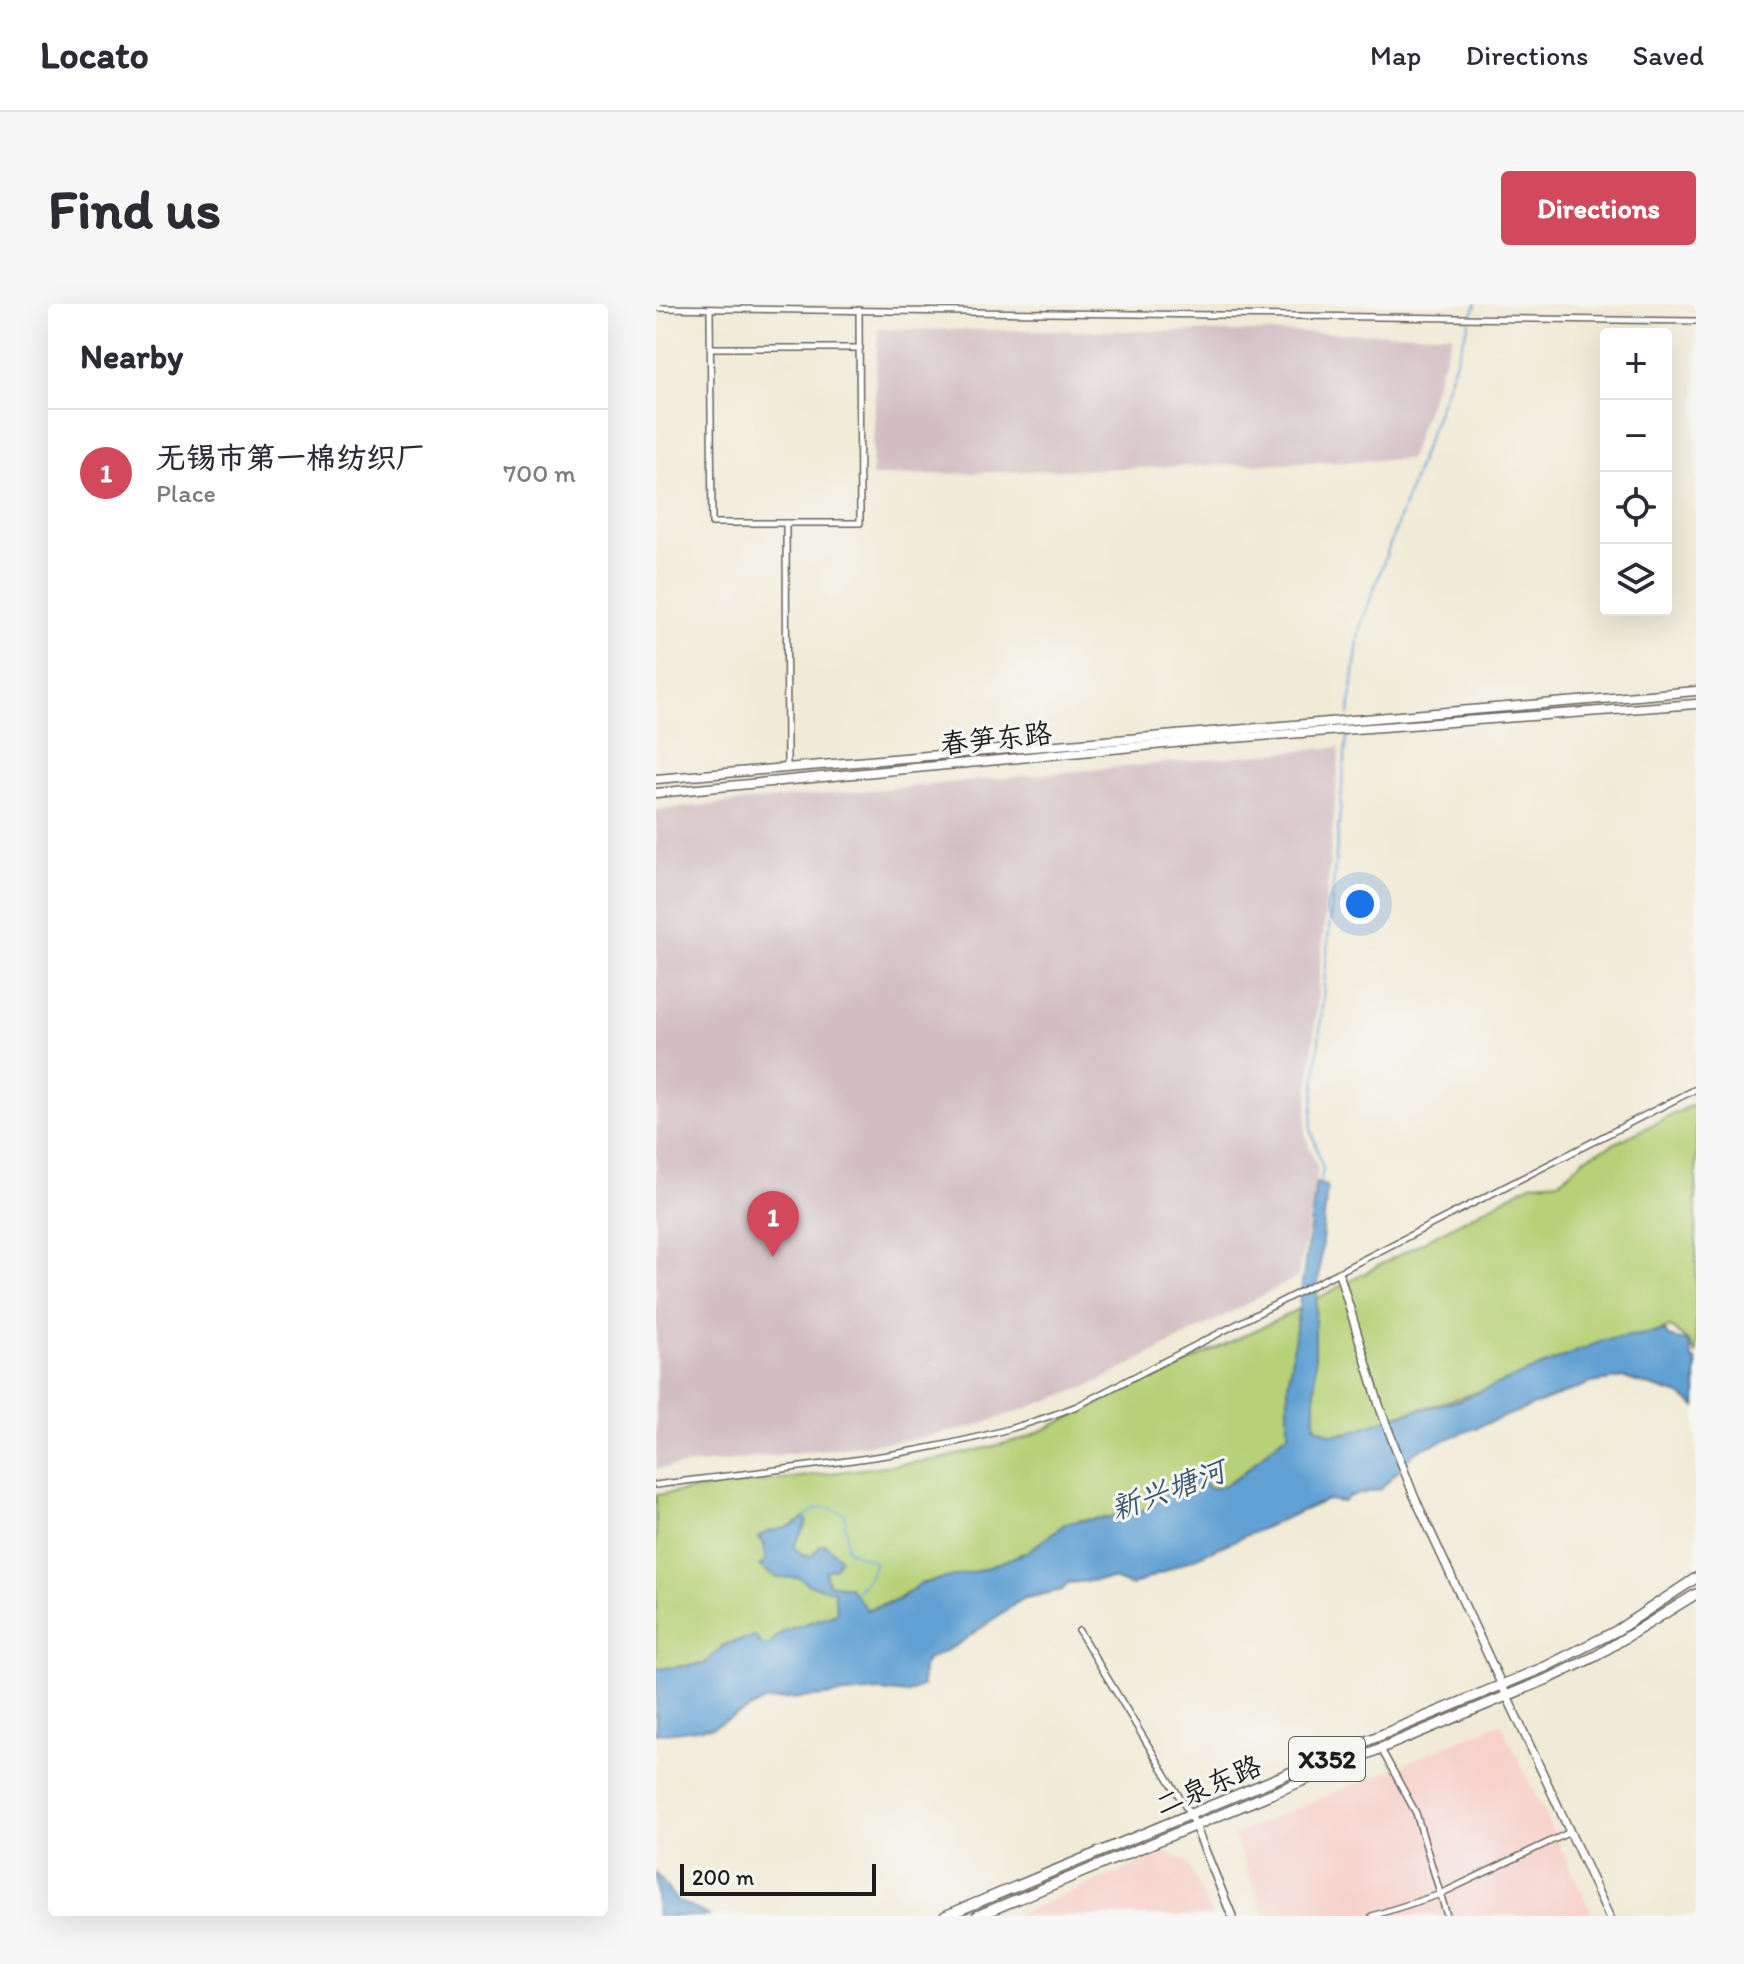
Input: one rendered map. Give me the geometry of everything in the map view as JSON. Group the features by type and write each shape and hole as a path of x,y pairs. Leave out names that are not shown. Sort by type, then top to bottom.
{"main road":[{"path":"1340,725 1364,718 1696,691"},
{"path":"1340,725 1362,731 1696,704"},
{"name":"春笋东路","path":"656,779 1340,725"},
{"name":"春笋东路","path":"656,793 1340,725"},
{"name":"二泉东路","path":"945,1916 1502,1685 1616,1631 1696,1578"},
{"name":"二泉东路","path":"977,1916 1507,1696 1596,1656 1696,1594"}],"street":[{"path":"656,308 1696,321"},
{"path":"710,309 712,523 860,523 859,310"},
{"path":"711,348 860,348"},
{"path":"786,523 787,768"},
{"path":"656,1485 945,1445 1020,1429 1077,1406 1696,1089"},
{"path":"1339,1273 1380,1408 1414,1496 1609,1916"},
{"path":"1079,1631 1191,1816 1232,1916"},
{"path":"1381,1749 1416,1813 1438,1895 1447,1916"},
{"path":"1372,1916 1438,1895 1571,1832"}],"shaded area":[{"path":"878,329 1453,334 1409,459 872,476"},
{"path":"1340,747 1305,1134 1318,1169 1298,1277 1092,1385 973,1427 922,1438 656,1469 656,810"},
{"path":"1501,1723 1593,1916 1265,1916 1233,1835"},
{"path":"1167,1852 1187,1862 1212,1916 1014,1916"}],"green space":[{"path":"1696,1103 1696,1355 1689,1342 1671,1327 1358,1430 1331,1434 1218,1490 1208,1488 1202,1478 1183,1478 1155,1504 1137,1513 1116,1518 1079,1520 1027,1552 982,1570 920,1584 898,1599 779,1638 769,1645 724,1645 704,1664 656,1669 656,1495 941,1459 1026,1438 1281,1318 1533,1183 1560,1181 1585,1158"}],"water":[{"path":"1316,1183 1327,1186 1315,1320 1315,1426 1331,1434 1345,1434 1395,1416 1460,1400 1604,1340 1665,1331 1668,1337 1689,1342 1692,1359 1696,1361 1696,1407 1680,1395 1624,1378 1591,1383 1416,1451 1381,1489 1348,1497 1344,1502 1327,1500 1131,1586 1113,1579 1068,1583 1062,1590 1022,1599 957,1645 927,1660 923,1667 922,1686 907,1694 881,1691 765,1701 713,1727 656,1734 656,1669 704,1664 724,1645 755,1636 762,1645 769,1645 784,1631 837,1613 834,1591 809,1585 799,1577 777,1578 759,1566 765,1562 764,1543 758,1538 763,1534 791,1526 805,1517 807,1522 794,1547 800,1553 812,1556 825,1544 840,1558 835,1568 825,1571 828,1584 849,1587 867,1610 898,1600 920,1584 981,1570 1027,1552 1066,1523 1137,1513 1155,1504 1183,1478 1195,1474 1202,1478 1208,1488 1218,1487 1239,1477 1288,1434 1288,1385"},
{"path":"656,1873 677,1901 710,1916 657,1916"}],"waterway":[{"path":"1472,315 1476,304"},
{"path":"1349,715 1359,631 1470,321"},
{"path":"1320,1184 1323,1169 1311,1129 1347,734"},
{"path":"805,1519 819,1508 845,1514 847,1550 875,1562 869,1578 852,1595"}],"place":[{"name":"无锡市第一棉纺织厂","path":"773,1257"}],"water label":[{"name":"新兴塘河","path":"1168,1490"}]}
